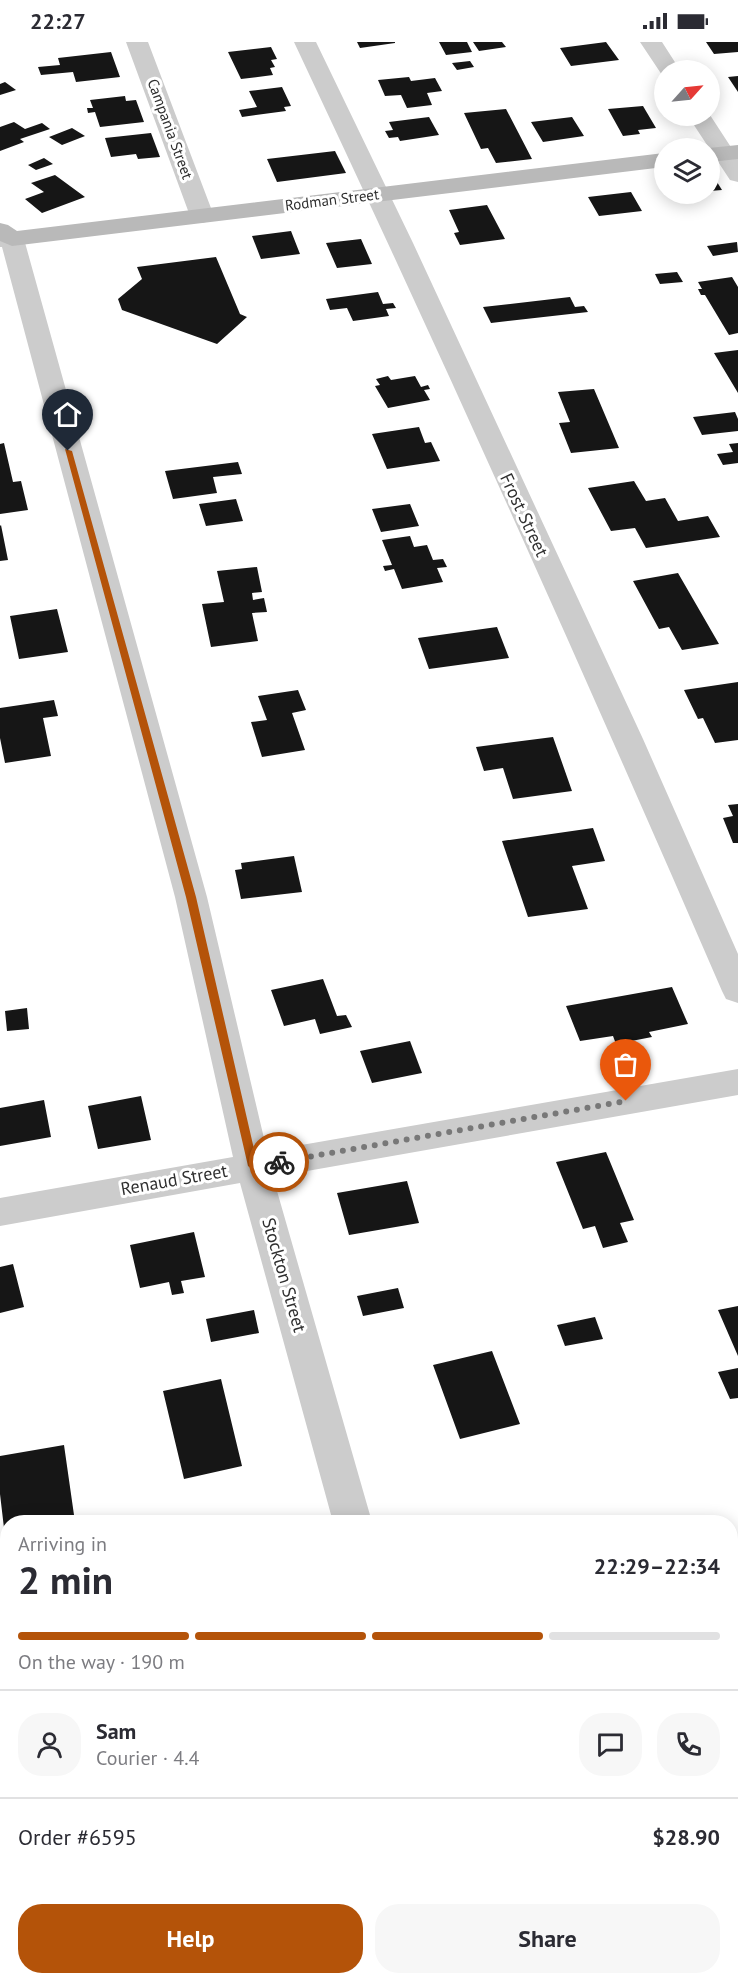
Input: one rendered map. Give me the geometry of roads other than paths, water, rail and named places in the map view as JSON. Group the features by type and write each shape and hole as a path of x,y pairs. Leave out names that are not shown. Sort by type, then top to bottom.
{"street":[{"name":"Campania Street","path":"137,42 202,216"},
{"name":"Frost Street","path":"305,42 378,195 628,739 738,991"},
{"path":"651,42 663,60"},
{"path":"706,126 738,175"},
{"name":"Rodman Street","path":"4,236 202,216 654,161"},
{"name":"Stockton Street","path":"4,236 79,493 191,897 253,1166 351,1515"},
{"name":"Renaud Street","path":"0,1212 738,1082"}]}
